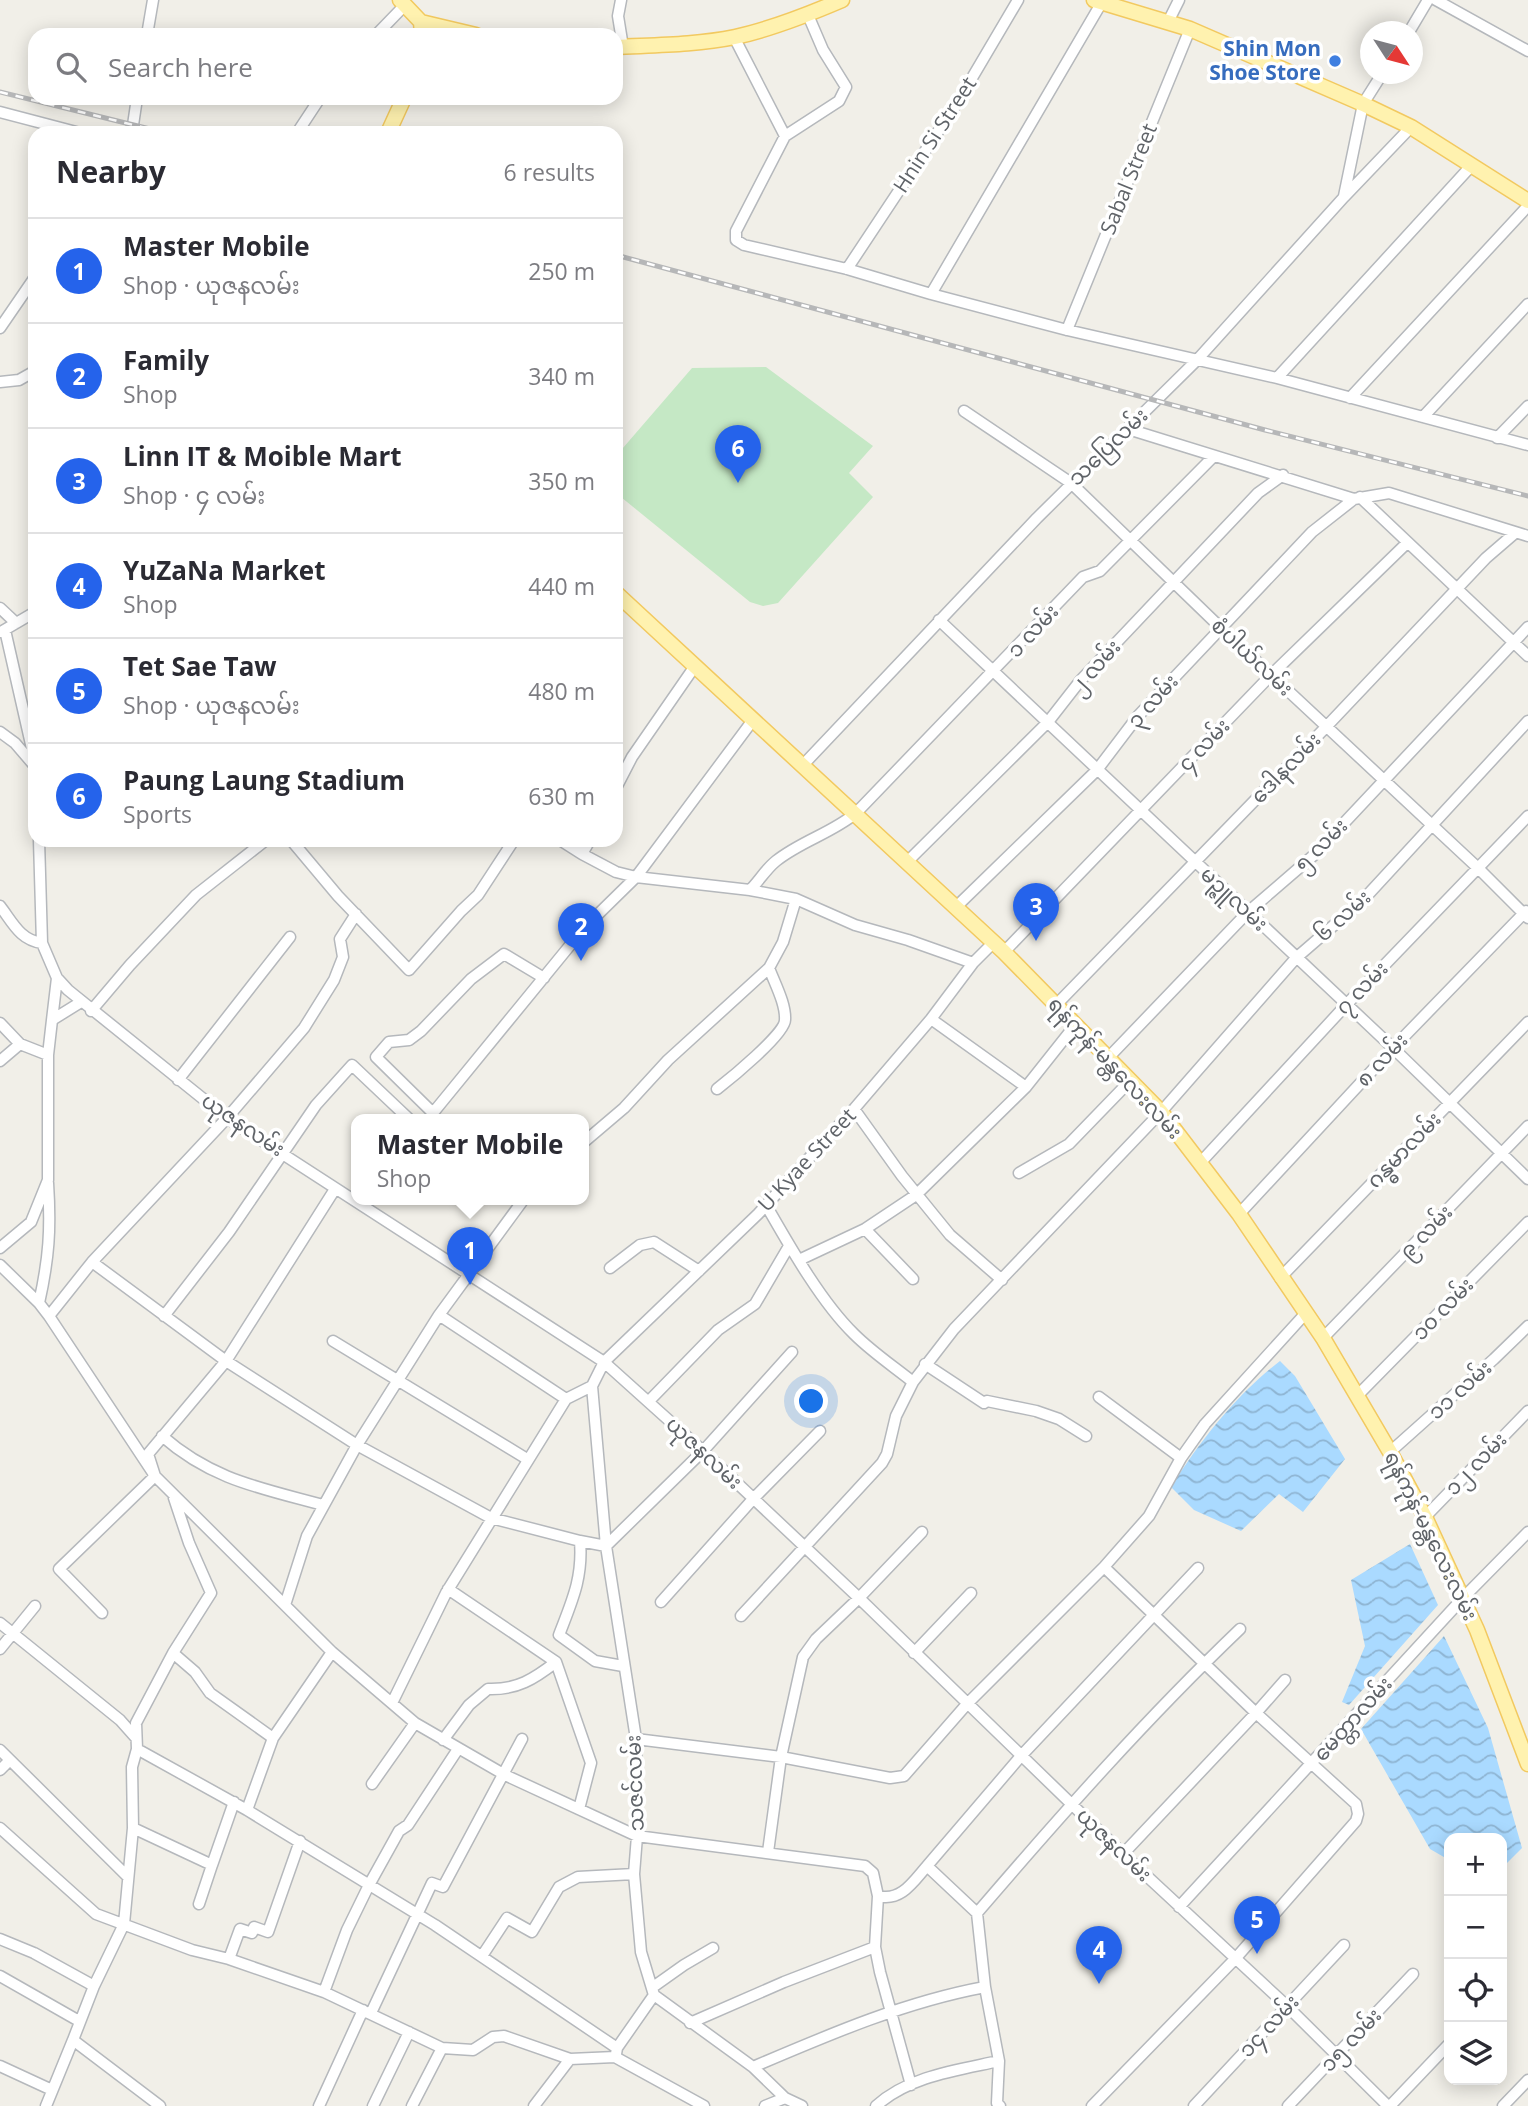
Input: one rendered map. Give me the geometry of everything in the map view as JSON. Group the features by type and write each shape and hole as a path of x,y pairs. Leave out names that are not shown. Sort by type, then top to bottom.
{"main road":[{"path":"623,47 696,43 734,37 790,22 842,0"},
{"path":"1098,1 1190,29 1363,104 1411,127 1528,201"},
{"path":"403,3 420,28"},
{"path":"391,126 401,105"},
{"name":"ရန်ကုန်-မန္တလေးလမ်း","path":"623,599 999,947 1161,1112 1238,1214 1323,1338 1358,1395 1425,1517 1463,1598 1528,1764"}],"street":[{"path":"148,28 153,0"},
{"path":"618,28 621,0"},
{"name":"Hnin Si Street","path":"847,269 959,100 1018,0"},
{"path":"1168,22 1179,0"},
{"path":"1416,21 1429,0"},
{"path":"1436,0 1528,51"},
{"path":"931,294 1098,1"},
{"path":"382,28 403,3"},
{"path":"807,15 823,50 846,87 839,101 785,136 736,231 736,240 744,245 847,269 1067,330 1277,378 1528,445"},
{"name":"Sabal Street","path":"1067,330 1190,29"},
{"path":"734,37 785,136"},
{"path":"1344,197 1363,104 1376,84"},
{"path":"132,126 136,105"},
{"path":"302,126 315,105"},
{"path":"0,112 53,126"},
{"name":"သပြေလမ်း","path":"803,765 1071,483 1197,360 1411,127"},
{"path":"1277,378 1472,164"},
{"path":"1350,398 1528,206"},
{"path":"0,328 28,287"},
{"path":"1423,417 1528,304"},
{"path":"0,382 19,380 28,375"},
{"path":"1497,438 1528,406"},
{"name":"စံပါယ်လမ်း","path":"964,411 1071,483 1222,629 1526,913"},
{"path":"1128,429 1357,498 1528,656"},
{"name":"၁ လမ်း","path":"751,890 774,863 792,850 841,825 856,813 994,673 1083,577 1100,571 1214,456"},
{"name":"၂ လမ်း","path":"908,861 1048,722 1080,681 1258,493 1283,475"},
{"path":"1357,498 1389,493 1528,537"},
{"name":"၃ လမ်း","path":"956,907 1097,770 1138,716 1312,532 1357,498"},
{"name":"ဒေါနလမ်း","path":"1057,1004 1486,558 1515,533"},
{"name":"၄ လမ်း","path":"999,947 1141,810 1271,675 1407,543"},
{"path":"0,608 16,623"},
{"path":"28,616 2,631 28,706"},
{"name":"မဉ္ဇူလမ်း","path":"939,621 1393,1048 1528,1180"},
{"name":"၅ လမ်း","path":"1108,1058 1248,912 1314,855 1528,627"},
{"path":"623,774 632,757 695,666"},
{"path":"432,1114 586,927 636,877 754,720"},
{"name":"၆ လမ်း","path":"741,1616 882,1463 887,1454 896,1416 925,1364 1161,1112 1296,958 1363,900 1528,722"},
{"path":"0,732 28,757"},
{"name":"၇ လမ်း","path":"1200,1163 1346,1005 1528,816"},
{"name":"ယုဇနလမ်း","path":"39,847 42,943 57,978 91,1011 227,1118 335,1189 351,1196"},
{"path":"91,1011 196,895 257,847"},
{"path":"297,847 409,970 478,895 509,847"},
{"path":"571,847 616,872 636,877 751,890 796,899 855,925 973,963"},
{"path":"582,854 586,847"},
{"path":"589,1138 624,1108 668,1060 769,968 783,942 796,899"},
{"path":"0,906 24,937 42,943"},
{"name":"၈ လမ်း","path":"1238,1214 1393,1048 1526,913"},
{"path":"49,1316 93,1262 227,1118 304,1028 334,980 343,957 340,940 356,914"},
{"path":"178,1080 290,937"},
{"name":"U Kyae Street","path":"592,1386 604,1363 766,1205 854,1109 931,1019 973,963 999,947"},
{"path":"428,1114 376,1057 389,1041 409,1040 421,1031 471,979 504,954 544,978"},
{"path":"717,1089 775,1039 785,1026 784,1010 769,968"},
{"path":"39,1303 48,1261 51,1222 48,1180 48,1055 57,978"},
{"path":"52,1020 81,1002"},
{"path":"931,1019 1026,1087"},
{"path":"0,1023 20,1044 48,1055"},
{"name":"ဂန္ဓမာလမ်း","path":"1280,1278 1528,1023"},
{"path":"799,1260 865,1229 916,1195 1026,1087 1076,1024"},
{"path":"0,1061 20,1044"},
{"path":"164,1316 229,1232 316,1105 352,1065 404,1114"},
{"path":"1019,1173 1069,1144 1130,1081"},
{"path":"854,1109 916,1195 950,1235 1002,1280"},
{"name":"၉ လမ်း","path":"1323,1338 1528,1126"},
{"path":"0,1248 32,1222 48,1180"},
{"path":"155,1476 148,1454 226,1362 335,1189"},
{"name":"ယုဇနလမ်း","path":"369,1205 469,1277 604,1363 649,1401 859,1598 1123,1854 1287,2006 1336,2057 1389,2106"},
{"path":"285,1605 307,1536 357,1446 439,1315 520,1205"},
{"path":"766,1205 789,1246 840,1319 854,1334 913,1382"},
{"name":"၁၀ လမ်း","path":"1358,1395 1528,1222"},
{"path":"865,1229 913,1279"},
{"path":"610,1268 640,1245 654,1242 699,1271"},
{"path":"649,1401 718,1330 755,1304 789,1246"},
{"path":"93,1262 226,1362 357,1446 491,1518 606,1546 703,1451 792,1352"},
{"path":"0,1265 49,1316 155,1476 173,1496 332,1652 415,1723 505,1775 637,1836 865,1866 873,1872 878,1896 876,1947 889,2013 911,2085"},
{"path":"636,1739 781,1757 890,1778 904,1776 967,1704 1104,1567 1149,1516 1181,1458 1205,1424 1305,1314"},
{"path":"439,1315 566,1399"},
{"name":"၁၁ လမ်း","path":"1390,1452 1528,1326"},
{"path":"333,1341 527,1459"},
{"path":"925,1364 984,1403 987,1401 1036,1411 1059,1419 1086,1436"},
{"path":"391,1703 448,1589 527,1459 566,1399 592,1386"},
{"name":"သဇင်လမ်း","path":"592,1386 606,1546 636,1739 637,1836 634,1874 641,1952 654,1991"},
{"path":"1099,1397 1181,1458"},
{"name":"၁၂ လမ်း","path":"1425,1517 1528,1411"},
{"path":"661,1602 753,1499 820,1432"},
{"path":"162,1436 185,1456 219,1474 251,1487 323,1505"},
{"path":"102,1613 59,1569 155,1476"},
{"path":"46,2106 94,1986 124,1924 132,1828 132,1767 136,1723 173,1653 211,1592 189,1543 173,1496"},
{"path":"768,1852 781,1757 803,1657 816,1639 922,1532"},
{"name":"မေတ္တာလမ်း","path":"1179,1907 1463,1598 1528,1532"},
{"path":"580,1541 581,1556 575,1594 559,1635 595,1661 624,1666"},
{"path":"1098,2104 1235,1959 1356,1821 1358,1814 1356,1804 1311,1765 1104,1567"},
{"path":"878,1896 894,1898 906,1890 1021,1756 1198,1568"},
{"path":"448,1589 556,1661 591,1763 579,1810"},
{"path":"914,1653 971,1593"},
{"path":"0,1648 35,1606"},
{"path":"0,1623 120,1720 136,1744 417,1914 482,1956 616,2052 705,2106"},
{"path":"977,1913 1071,1804 1204,1663 1240,1629"},
{"path":"247,1810 273,1738 332,1652"},
{"path":"173,1653 195,1672 210,1693 273,1738"},
{"path":"443,1740 469,1705 488,1689 503,1689 533,1680 556,1661"},
{"path":"1123,1854 1285,1680"},
{"path":"372,1784 415,1723"},
{"path":"318,2106 432,1883 443,1887 522,1739"},
{"path":"324,1992 346,1930 369,1885 399,1831 408,1825 458,1749"},
{"path":"0,1750 128,1877"},
{"path":"0,1770 10,1760"},
{"path":"199,1904 234,1802"},
{"path":"0,1828 96,1914 192,1950 229,1959 324,1992 442,2048 473,2050 493,2037 505,2036 569,2059 616,2052 654,1991 684,1965 713,1948"},
{"path":"132,1828 212,1865"},
{"path":"229,1959 240,1929 252,1933 254,1927 268,1932 300,1841"},
{"path":"927,1866 977,1913 985,1987 999,2062 997,2105"},
{"path":"482,1956 507,1918 532,1932 559,1887 578,1877 634,1874"},
{"path":"0,1939 34,1953 94,1986"},
{"name":"၁၄ လမ်း","path":"1194,2106 1344,1945"},
{"path":"690,2022 876,1947"},
{"name":"၁၅ လမ်း","path":"1288,2106 1413,1974"},
{"path":"0,1976 79,2021"},
{"path":"753,2067 889,2013 945,1994 985,1987"},
{"path":"654,1991 690,2022 753,2067 785,2098 802,2106"},
{"path":"373,2106 409,2032"},
{"path":"73,2040 160,2106"},
{"path":"416,2104 442,2048"},
{"path":"1389,2106 1444,2049"},
{"path":"534,2106 569,2059"},
{"path":"876,2106 911,2085 941,2073 999,2062"},
{"path":"0,2066 52,2090"},
{"path":"1503,2106 1528,2080"},
{"path":"765,2106 785,2098"}],"green space":[{"path":"766,367 873,446 849,473 873,497 778,603 763,606 750,602 623,499 623,448 692,368"}],"water":[{"path":"1280,1361 1295,1376 1345,1459 1303,1512 1279,1494 1241,1531 1194,1510 1171,1487 1220,1419 1249,1388"},
{"path":"1410,1544 1438,1605 1349,1705 1342,1702 1365,1646 1351,1580"},
{"path":"1444,1636 1488,1728 1522,1848 1507,1863 1507,1833 1444,1833 1444,1857 1430,1849 1361,1729"}],"railway":[{"path":"0,92 28,99"},
{"path":"53,105 138,126"},
{"path":"623,257 1265,430 1528,496"}],"place":[{"name":"Shin Mon Shoe Store","path":"1335,61"},
{"name":"Paung Laung Stadium","path":"738,483"},
{"name":"Linn IT & Moible Mart","path":"1036,941"},
{"name":"Family","path":"581,961"},
{"name":"Master Mobile","path":"470,1285"},
{"name":"Tet Sae Taw","path":"1257,1954"},
{"name":"YuZaNa Market","path":"1099,1984"}]}
